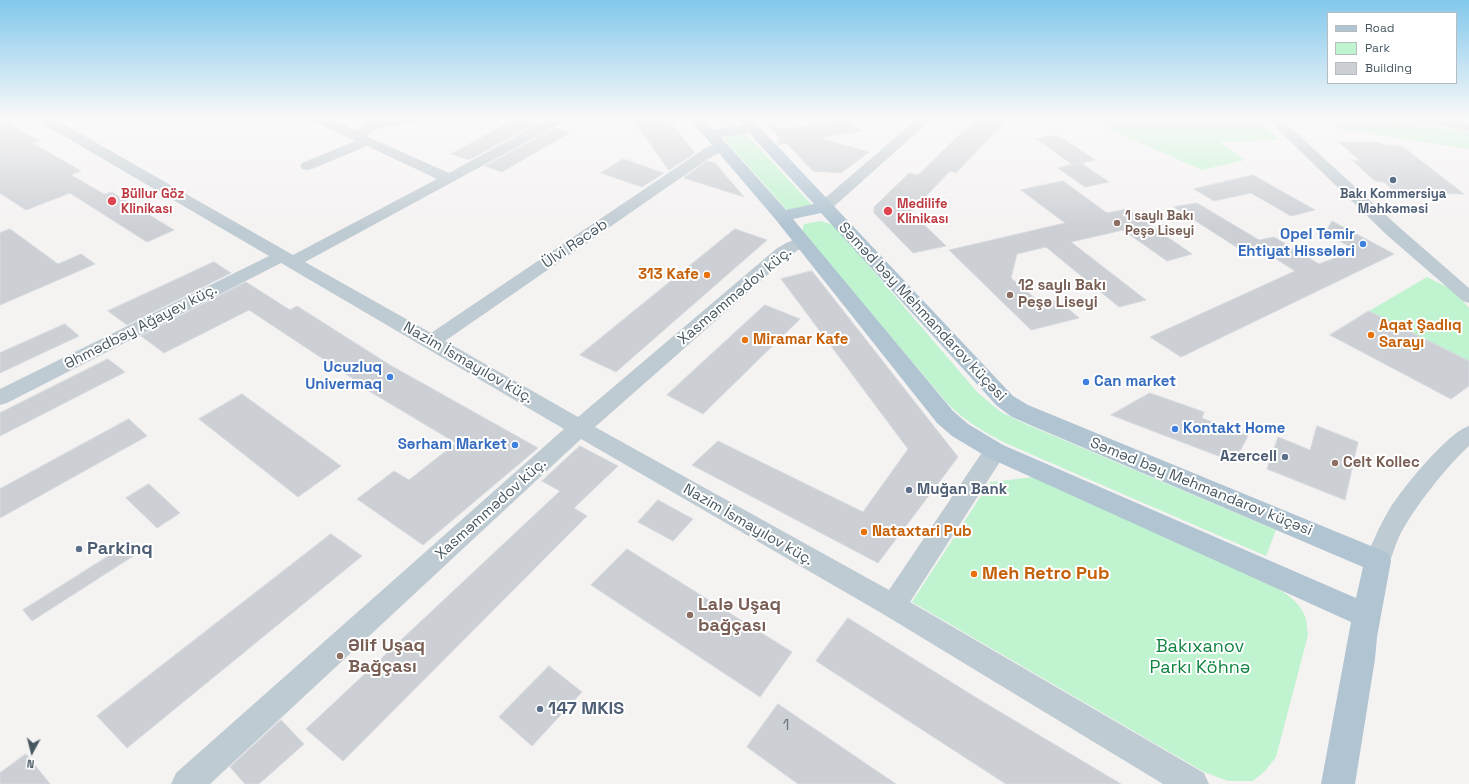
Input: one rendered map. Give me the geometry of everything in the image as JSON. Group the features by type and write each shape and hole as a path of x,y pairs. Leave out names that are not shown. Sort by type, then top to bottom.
{"main road":[{"path":"727,155 782,216 945,417 960,430 995,451 1284,578 1364,626"},
{"name":"Səməd bəy Mehmandarov küçəsi","path":"777,155 1005,401 1020,411 1043,422 1378,561"},
{"path":"782,216 824,207"},
{"path":"1338,784 1360,659 1364,626 1378,561"}],"street":[{"name":"Nazim İsmayılov küç.","path":"106,155 580,428 893,606 1193,784"},
{"path":"308,166 330,155"},
{"path":"397,155 449,179"},
{"name":"Əhmədbəy Ağayev küç.","path":"0,398 287,259 449,179 493,155"},
{"name":"Ülvi Rəcəb","path":"431,342 704,155"},
{"path":"824,207 885,155"},
{"path":"1311,155 1394,232 1469,297"},
{"name":"Xasməmmədov küç.","path":"187,784 580,428 782,253 792,246 803,243"},
{"path":"1378,561 1386,538 1398,516 1435,468 1456,444 1469,434"},
{"path":"893,606 995,451"}],"green space":[{"path":"738,155 765,155 812,205 787,210"},
{"path":"1167,155 1237,155 1245,160 1202,170"},
{"path":"821,221 834,225 978,393 1001,412 1021,422 1276,530 1266,556 1005,443 968,421 948,404 802,232 804,224"},
{"path":"1427,277 1455,291 1469,308 1469,361 1369,311"},
{"name":"Bakıxanov Parkı Köhnə","path":"1034,477 1262,580 1288,595 1299,606 1306,619 1308,635 1276,757 1265,771 1253,781 1228,781 1204,772 912,602 990,482"}],"building":[{"path":"0,155 52,155 81,171 71,175 104,194 112,192 174,230 147,242 70,193 26,210 0,193"},
{"path":"453,155 479,155 469,160"},
{"path":"506,155 532,155 502,172 485,166"},
{"path":"658,155 693,155 669,170"},
{"path":"797,155 866,155 841,173 813,171"},
{"path":"939,155 973,155 956,173 950,171 911,212 946,246 913,253 874,213 874,207 909,173 918,175"},
{"path":"1059,155 1087,155 1095,160 1073,165"},
{"path":"1353,155 1413,155 1464,194 1395,192 1384,182 1375,181 1352,160 1360,161"},
{"path":"623,159 664,173 642,187 601,173"},
{"path":"707,161 715,163 744,197 684,178"},
{"path":"1081,163 1109,182 1085,187 1058,168"},
{"path":"1253,175 1315,210 1291,216 1251,193 1214,201 1194,189"},
{"path":"1063,181 1107,213 1127,209 1192,254 1167,261 1123,230 1071,242 1146,300 1119,307 1046,247 1017,254 1011,278 1042,304 1058,300 1079,318 1031,330 949,250 1065,223 1021,190"},
{"path":"1197,203 1259,240 1274,237 1319,264 1356,250 1325,233 1332,221 1394,254 1181,357 1150,337 1295,271 1259,248 1244,252 1174,207"},
{"path":"10,229 58,264 81,254 95,264 0,305 0,233"},
{"path":"735,229 767,240 616,372 580,355"},
{"path":"214,262 231,273 127,325 108,311"},
{"path":"812,271 958,457 878,563 692,465 718,441 863,512 908,449 781,279"},
{"path":"246,282 290,310 297,306 390,365 538,448 423,545 357,499 394,471 409,480 456,443 359,385 361,384 249,310 164,353 141,336"},
{"path":"765,305 800,319 703,414 667,395"},
{"path":"1369,311 1469,361 1469,386 1451,399 1330,335"},
{"path":"65,324 79,336 0,373 0,353"},
{"path":"108,359 125,372 0,436 0,413"},
{"path":"1150,393 1204,412 1202,418 1248,436 1234,462 1111,415"},
{"path":"242,394 341,466 298,497 199,419"},
{"path":"129,419 147,436 0,518 0,489"},
{"path":"1317,426 1358,442 1345,500 1267,469 1278,437 1310,450"},
{"path":"580,446 618,466 574,508 587,516 343,761 306,729 560,491 542,481"},
{"path":"149,484 180,513 157,528 126,498"},
{"path":"658,500 693,519 673,541 638,522"},
{"path":"331,534 362,556 127,748 97,716"},
{"path":"131,542 138,553 32,621 23,610"},
{"path":"627,549 792,652 760,697 591,585"},
{"path":"848,618 980,700 1121,784 1006,784 816,661"},
{"path":"549,666 582,692 532,746 499,717"},
{"path":"778,704 896,784 798,784 747,747"},
{"path":"281,720 304,744 259,784 245,784 230,767"},
{"path":"26,754 50,784 0,784 0,773"}],"place":[{"name":"Bakı Kommersiya Məhkəməsi","path":"1393,180"},
{"name":"Büllur Göz Klinikası","path":"112,201"},
{"name":"Medilife Klinikası","path":"888,211"},
{"name":"1 saylı Bakı Peşə Liseyi","path":"1117,223"},
{"name":"Opel Təmir Ehtiyat Hissələri","path":"1363,244"},
{"name":"313 Kafe","path":"707,275"},
{"name":"12 saylı Bakı Peşə Liseyi","path":"1010,295"},
{"name":"Aqat Şadlıq Sarayı","path":"1371,335"},
{"name":"Miramar Kafe","path":"745,340"},
{"name":"Ucuzluq Univermaq","path":"390,377"},
{"name":"Can market","path":"1086,382"},
{"name":"Kontakt Home","path":"1175,429"},
{"name":"Sərham Market","path":"515,445"},
{"name":"Azercell","path":"1285,457"},
{"name":"Celt Kollec","path":"1335,463"},
{"name":"Muğan Bank","path":"909,490"},
{"name":"Nataxtari Pub","path":"864,532"},
{"name":"Parkinq","path":"79,549"},
{"name":"Meh Retro Pub","path":"974,574"},
{"name":"Lalə Uşaq bağçası","path":"690,615"},
{"name":"Əlif Uşaq Bağçası","path":"340,656"},
{"name":"147 MKIS","path":"540,709"}]}
